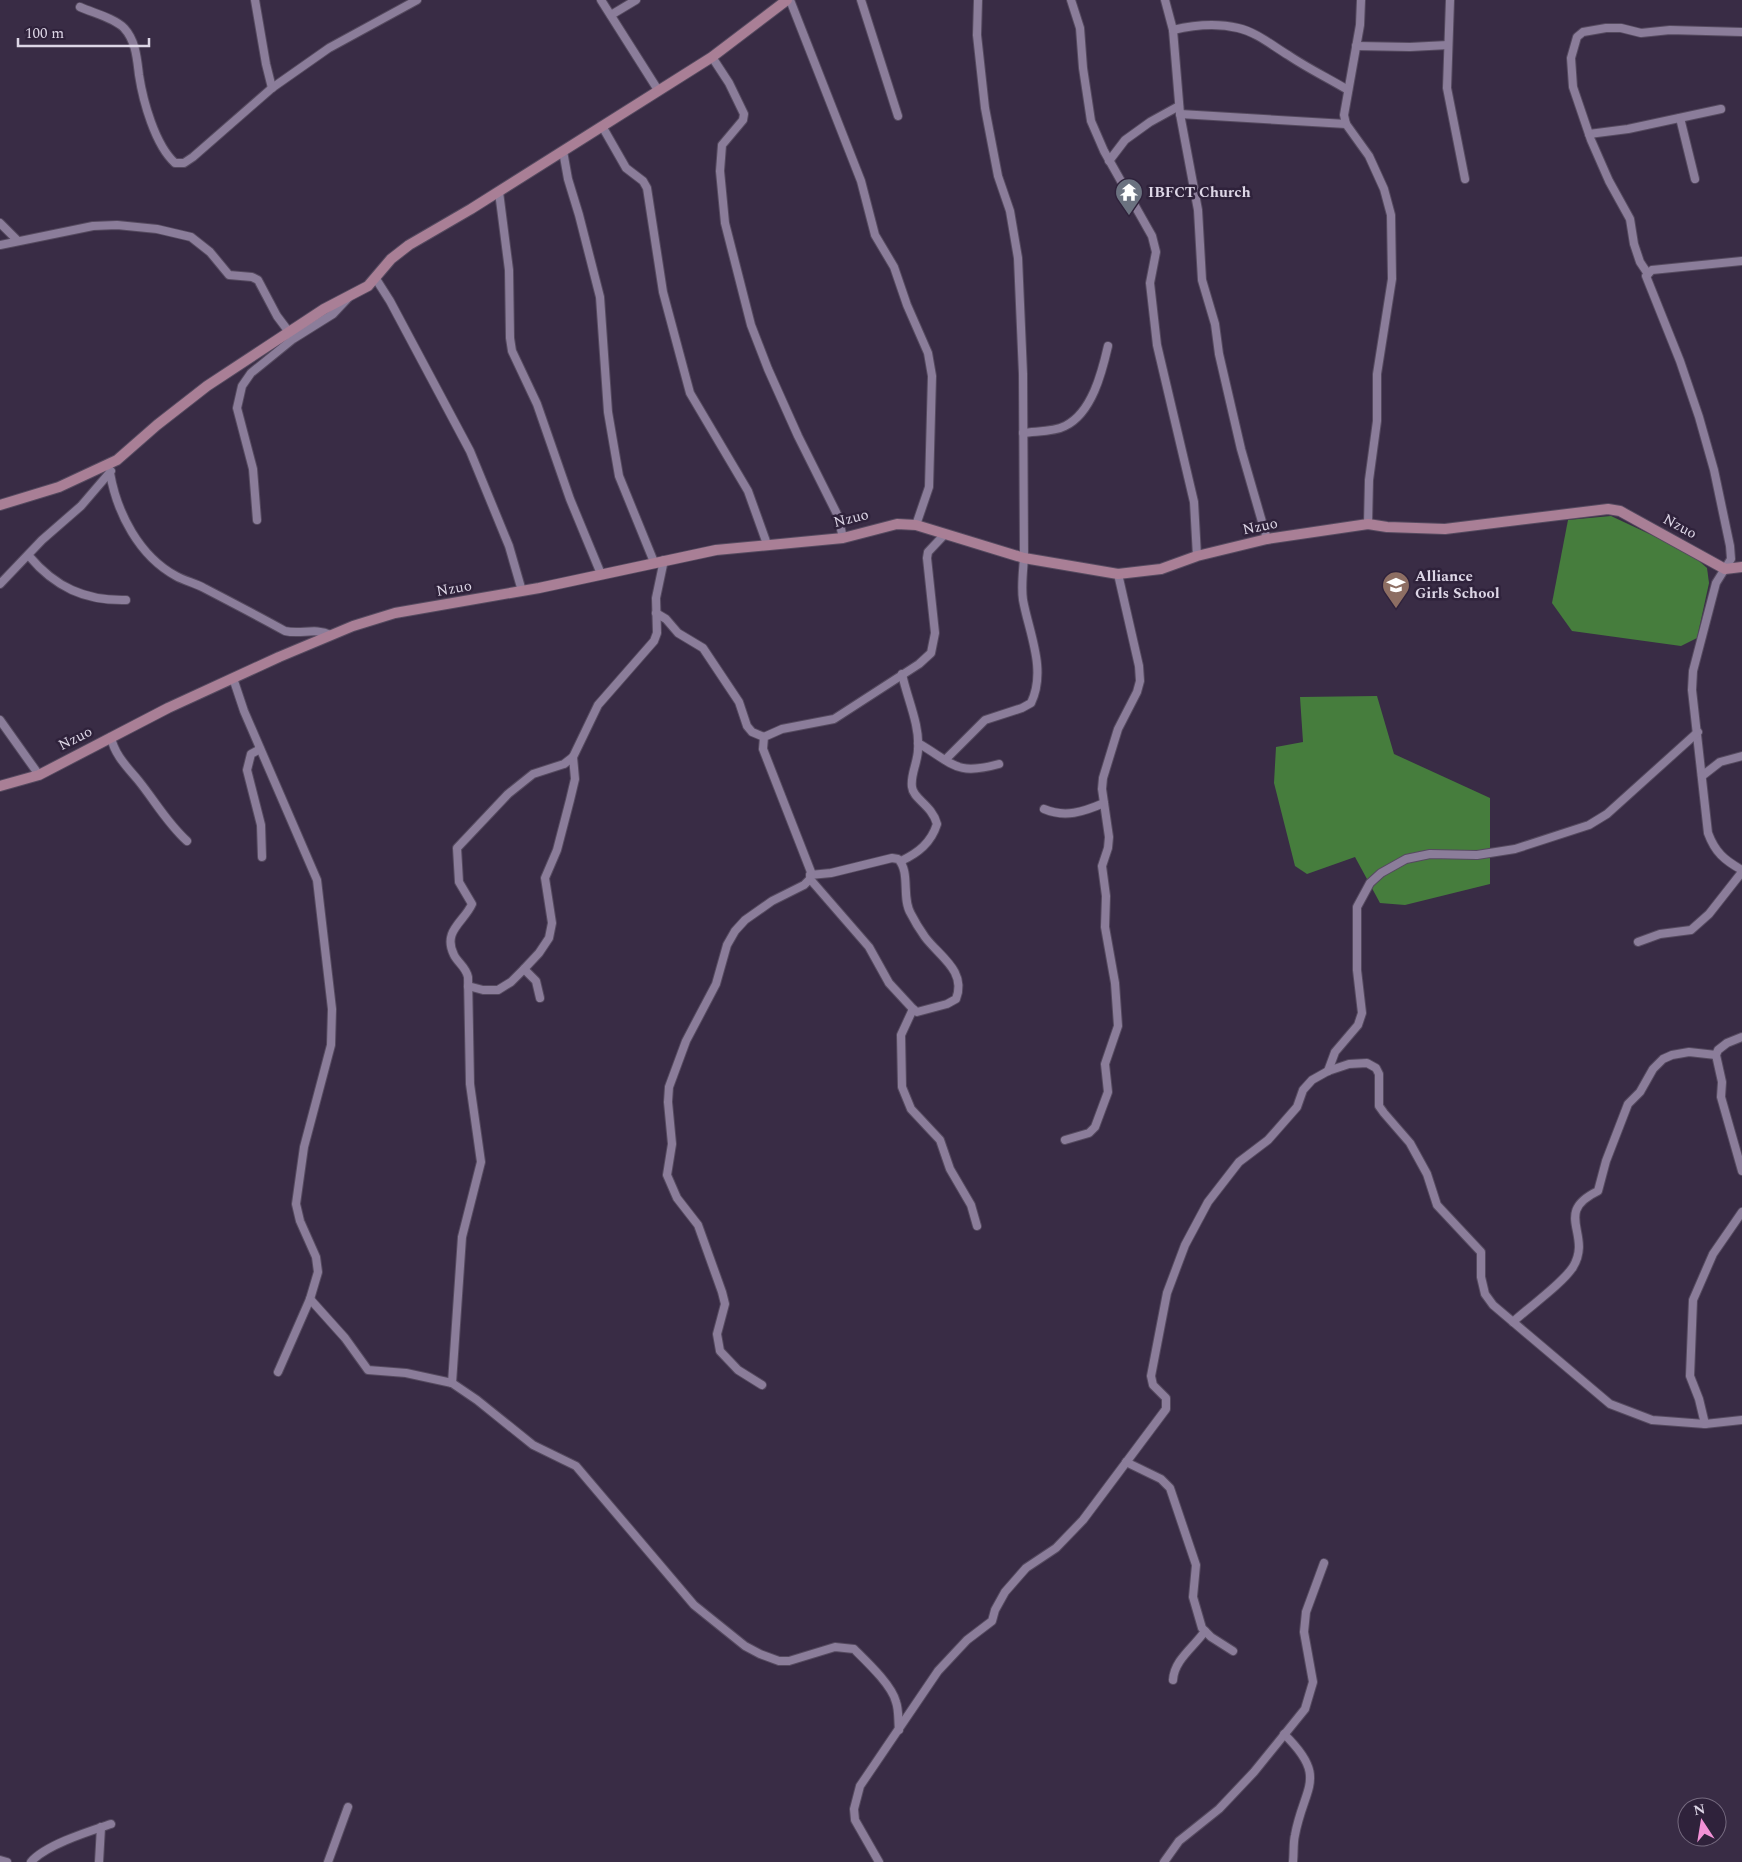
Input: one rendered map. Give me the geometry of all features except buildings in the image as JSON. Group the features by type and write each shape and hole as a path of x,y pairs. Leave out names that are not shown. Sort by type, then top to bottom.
{"street":[{"path":"255,0 272,88"},
{"path":"80,7 118,23 132,40 150,119 168,157 175,163 184,163 193,158 272,88 329,48 417,0"},
{"path":"601,0 658,90"},
{"path":"610,15 636,0"},
{"path":"0,505 59,487 117,460 157,425 207,386 324,309 349,297 376,279 391,258 409,245 499,192 712,57 788,0 861,181 876,235 894,267 907,304 928,353 932,376 929,487 916,524"},
{"path":"861,0 898,116"},
{"path":"945,760 985,720 1022,708 1031,703 1034,696 1037,655 1024,600 1023,433 1018,258 1010,211 998,176 985,108 977,35 978,0"},
{"path":"1071,0 1080,28 1083,68 1091,121 1109,162 1152,236 1156,252 1150,283 1157,345 1194,502 1197,556"},
{"path":"1165,0 1173,30 1180,110 1198,210 1202,280 1215,324 1219,354 1241,449 1267,539"},
{"path":"1361,0 1356,46 1344,115 1346,124 1369,156 1384,189 1392,215 1392,280 1378,374 1377,429 1369,480 1368,524"},
{"path":"1450,0 1447,88 1465,179"},
{"path":"1173,30 1189,26 1214,25 1239,28 1273,44 1287,55 1348,90"},
{"path":"1648,274 1640,262 1630,219 1609,181 1589,134 1573,87 1571,73 1576,37 1583,32 1606,28 1621,28 1641,33 1670,30 1742,32"},
{"path":"1356,46 1410,47 1448,45"},
{"path":"712,57 730,83 744,114 743,120 722,146 720,171 725,224 751,325 798,436 838,516 843,538"},
{"path":"1589,134 1628,129 1721,108"},
{"path":"1109,162 1125,140 1150,122 1180,110 1346,124"},
{"path":"1680,118 1695,179"},
{"path":"602,126 626,168 643,181 647,188 663,292 690,393 752,500 767,544"},
{"path":"452,1383 462,1237 481,1162 470,1084 468,972 454,956 450,940 452,929 472,904 459,882 457,848 508,794 533,774 564,764 573,757 598,705 654,641 658,633 656,598 659,561 619,476 608,412 600,297 568,179 563,151"},
{"path":"499,192 509,270 510,338 512,351 545,424 570,499 602,574"},
{"path":"0,223 17,240"},
{"path":"0,245 93,226 117,225 157,229 191,237 210,252 229,275 252,277 258,280 277,316 289,332"},
{"path":"1638,942 1660,934 1691,930 1710,914 1742,871 1725,860 1714,849 1708,833 1692,690 1693,671 1716,583 1731,559 1730,546 1714,470 1684,370 1646,276 1652,270 1742,261"},
{"path":"376,279 390,301 470,451 509,546 522,591"},
{"path":"258,520 253,469 238,418 237,400 242,386 251,372 293,339 333,314 349,297"},
{"path":"1023,433 1064,427 1075,420 1091,398 1102,375 1108,346"},
{"path":"0,584 29,556 42,540 81,506 110,473 117,460"},
{"path":"110,473 113,488 130,529 160,565 177,577 196,583 285,631 294,633 320,630 331,635"},
{"name":"Nzuo","path":"0,786 39,775 233,678 331,635 394,613 522,591 716,550 843,538 897,524 916,524 944,535 1024,558 1118,574 1161,569 1197,556 1267,539 1368,524 1387,527 1446,529 1608,510 1620,511 1725,569"},
{"path":"656,613 666,619 678,632 702,648 739,702 747,726 752,732 764,737 782,729 834,719 931,653 935,634 927,558 928,552 944,535"},
{"path":"29,556 48,576 71,591 98,599 126,600"},
{"path":"1725,569 1742,567"},
{"path":"1065,1140 1089,1133 1095,1127 1108,1092 1105,1064 1118,1026 1115,983 1105,927 1106,896 1102,866 1108,848 1109,837 1104,803 1103,778 1118,728 1137,692 1140,681 1139,666 1118,574"},
{"path":"810,877 839,872 892,858 901,861 915,854 924,846 937,824 934,814 915,795 912,789 918,743 902,674"},
{"path":"233,678 260,749 317,880 332,1009 331,1045 304,1147 296,1204 300,1221 316,1257 318,1272 310,1299 278,1372"},
{"path":"0,720 39,775"},
{"path":"1328,1071 1335,1052 1358,1025 1362,1012 1357,970 1357,907 1370,883 1381,873 1406,859 1430,854 1477,855 1515,849 1589,825 1607,814 1698,732"},
{"path":"112,737 113,744 128,769 172,828 187,841"},
{"path":"762,1385 738,1370 720,1351 717,1334 725,1304 722,1292 698,1225 677,1198 666,1169 672,1144 668,1102 669,1088 686,1042 716,984 727,945 735,931 757,911 781,896 804,885 810,877 811,872 763,749 764,737"},
{"path":"918,743 964,770 976,770 999,764"},
{"path":"260,749 251,754 247,770 261,825 262,857"},
{"path":"1702,776 1720,762 1742,756"},
{"path":"468,986 483,990 498,990 511,982 539,953 552,929 545,878 557,850 575,779 573,757"},
{"path":"1044,809 1057,814 1071,814 1104,803"},
{"path":"810,877 869,947 889,984 917,1012 954,1001 959,986 949,963 942,953 925,937 907,907 901,861"},
{"path":"524,969 536,981 540,998"},
{"path":"913,1009 901,1036 902,1086 911,1108 940,1140 950,1169 971,1205 977,1226"},
{"path":"1742,1037 1727,1043 1718,1050 1716,1055 1722,1082 1721,1097 1736,1143 1742,1171"},
{"path":"1512,1322 1572,1267 1579,1253 1574,1216 1576,1208 1582,1200 1598,1191 1606,1161 1628,1104 1640,1092 1653,1069 1663,1059 1672,1055 1689,1052 1716,1055"},
{"path":"878,1862 855,1820 854,1809 860,1786 942,1665 967,1640 992,1621 995,1610 1005,1592 1026,1568 1056,1548 1083,1520 1166,1409 1166,1398 1153,1385 1151,1376 1167,1293 1185,1245 1208,1202 1239,1162 1268,1140 1297,1107 1303,1090 1312,1080 1328,1071 1349,1064 1367,1064 1376,1068 1379,1074 1380,1106 1410,1143 1426,1174 1437,1205 1481,1252 1481,1277 1485,1294 1493,1305 1512,1322 1610,1404 1652,1420 1705,1424 1742,1420"},
{"path":"1705,1424 1699,1398 1690,1376 1693,1300 1713,1254 1742,1212"},
{"path":"310,1299 345,1338 368,1370 406,1373 452,1383 477,1400 533,1445 576,1466 694,1605 745,1646 779,1661 789,1661 835,1647 854,1649 872,1667 897,1702 899,1730"},
{"path":"1126,1462 1160,1479 1170,1488 1196,1565 1193,1598 1195,1610 1205,1631 1233,1651"},
{"path":"1164,1862 1179,1841 1219,1810 1305,1709 1313,1682 1304,1632 1306,1612 1324,1563"},
{"path":"1173,1680 1174,1670 1179,1662 1205,1631"},
{"path":"1284,1734 1294,1744 1311,1773 1309,1792 1294,1836 1293,1862"},
{"path":"328,1862 348,1807"},
{"path":"31,1862 43,1852 82,1833 111,1824"},
{"path":"99,1862 101,1827"},
{"path":"0,1860 7,1862"}],"green space":[{"path":"1611,516 1690,553 1707,568 1709,583 1697,638 1681,646 1572,631 1552,603 1568,520"},
{"path":"1377,696 1394,754 1490,798 1490,884 1405,905 1380,903 1355,857 1307,874 1295,866 1274,783 1276,747 1303,742 1300,697"}],"place":[{"name":"IBFCT Church","path":"1129,216"},
{"name":"Alliance Girls School","path":"1396,609"}]}
